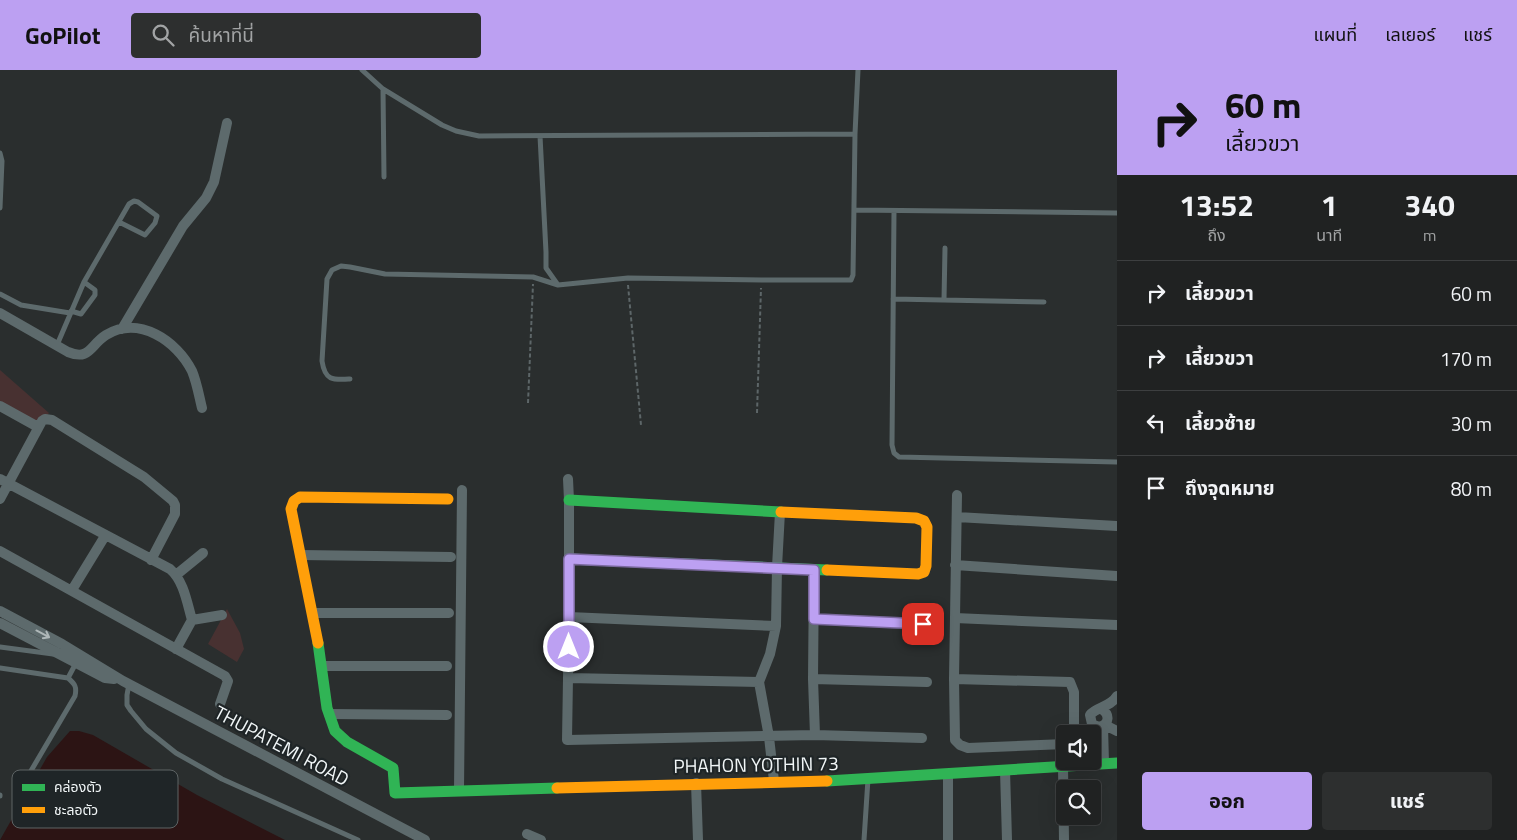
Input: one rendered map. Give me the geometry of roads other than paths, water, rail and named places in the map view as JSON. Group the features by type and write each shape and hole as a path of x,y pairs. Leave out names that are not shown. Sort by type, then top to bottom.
{"street":[{"path":"122,329 183,226 206,198 214,182 227,122"},
{"path":"0,313 68,352 82,355 87,353 106,335 122,329 151,331 169,342 191,370 196,381 202,408"},
{"path":"0,406 38,427"},
{"path":"0,499 4,482 38,427 45,419 52,420 144,477 173,501 175,514 151,560"},
{"path":"568,479 569,678 567,740 815,735 922,738"},
{"path":"4,482 170,569 176,575 182,587 192,620 176,648"},
{"path":"459,790 462,490"},
{"path":"957,496 954,566 956,740 960,745 978,748 1056,744"},
{"path":"446,715 329,714 312,612 291,509 294,501 300,497 448,499"},
{"path":"569,500 916,518 924,521 927,526 926,566 924,572 918,574 569,559"},
{"path":"774,781 769,737 758,682 770,654 776,626 776,567 780,512"},
{"path":"957,517 1117,526"},
{"path":"72,590 105,536"},
{"path":"0,551 225,676 228,681 220,704"},
{"path":"176,575 203,553"},
{"path":"300,554 451,557"},
{"path":"954,566 1117,576"},
{"path":"814,570 813,679 815,735"},
{"name":"THUPATEMI ROAD","path":"0,611 62,644 126,682 425,840"},
{"path":"312,612 450,613"},
{"path":"192,620 222,615"},
{"path":"569,617 776,626"},
{"path":"954,618 1117,626"},
{"path":"814,619 923,624"},
{"name":"THUPATEMI ROAD","path":"0,623 105,678 126,682"},
{"path":"322,666 447,666"},
{"path":"569,678 758,682"},
{"path":"813,679 928,682"},
{"path":"954,679 1062,680 1070,682 1074,692 1074,725"},
{"path":"1074,719 1090,715 1094,710 1101,709 1117,696"},
{"path":"1101,709 1108,716 1107,721 1101,726"},
{"name":"PHAHON YOTHIN 73","path":"329,714 334,729 342,738 383,760 393,768 395,792 868,779 1056,766"},
{"path":"1090,715 1091,722 1098,725"},
{"path":"1101,726 1117,731"},
{"name":"PHAHON YOTHIN 73","path":"1101,763 1117,763"},
{"path":"1005,770 1007,840"},
{"path":"1063,770 1064,840"},
{"path":"948,774 948,840"},
{"path":"696,783 698,840"},
{"path":"527,834 541,840"}],"lane":[{"path":"362,70 383,89 435,121 456,131 479,136 737,133 855,134"},
{"path":"350,379 334,379 327,376 324,372 322,361 327,280 332,270 336,267 350,267 385,274 533,277 558,285 628,278 851,280 853,275 858,70"},
{"path":"383,89 384,177"},
{"path":"540,136 546,268 558,285"},
{"path":"0,153 2,161 0,208"},
{"path":"57,345 84,282 129,204 134,201 157,216 155,223 144,235 119,222"},
{"path":"854,210 1117,213"},
{"path":"894,211 892,445 894,453 899,456 1117,462"},
{"path":"944,300 946,248"},
{"path":"0,294 21,305 81,314 95,294 95,290 84,282"},
{"path":"893,299 1044,302"},
{"path":"0,647 66,656"},
{"path":"68,678 76,662"},
{"path":"0,668 68,678 74,683 76,689 75,696 31,770"},
{"path":"126,682 126,695 131,711 146,729 176,754 222,779 358,840"},
{"path":"864,840 868,779"}]}
